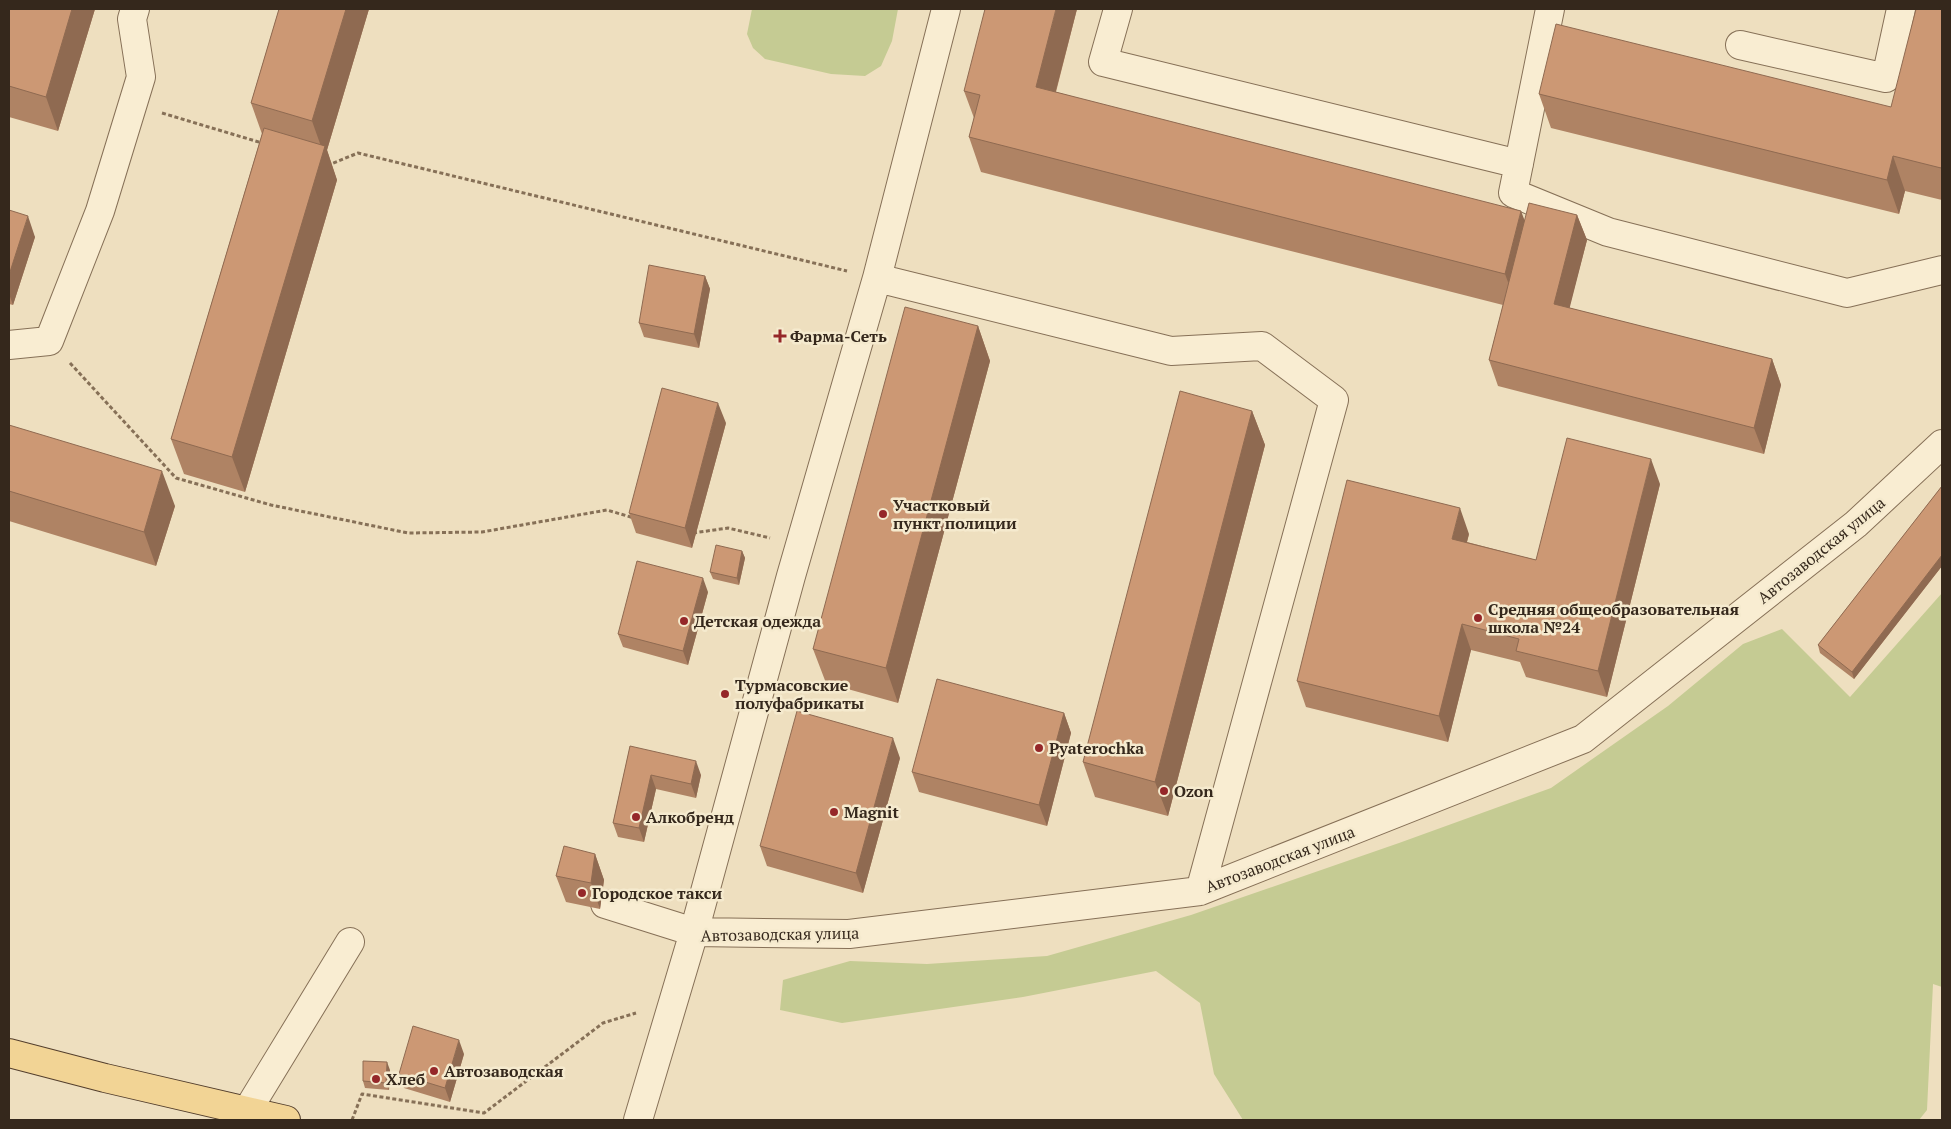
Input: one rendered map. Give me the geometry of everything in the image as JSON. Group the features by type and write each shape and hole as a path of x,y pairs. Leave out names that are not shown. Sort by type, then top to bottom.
{"main road":[{"path":"9,1053 105,1078 212,1111 247,1111 286,1120"}],"street":[{"path":"9,345 49,341 100,211 141,77 132,20 135,9"},
{"path":"605,904 694,932 800,545 877,278 946,9"},
{"path":"1118,9 1103,62 1519,164"},
{"path":"1550,9 1513,193 1608,232 1848,293 1942,270"},
{"path":"1740,45 1886,78 1901,9"},
{"path":"877,278 1170,351 1262,346 1334,400 1200,890"},
{"name":"Автозаводская улица","path":"638,1120 694,932 850,934 1200,890 1583,740 1856,524 1942,444"},
{"path":"247,1111 350,942"}],"path":[{"path":"132,104 264,144"},
{"path":"321,161 330,164 358,153 877,278"},
{"path":"49,341 176,478 271,505 408,533 482,532 607,510 635,518"},
{"path":"691,533 728,528 800,545"},
{"path":"352,1120 362,1094 484,1113 603,1023 673,1002"}],"green space":[{"path":"752,9 898,9 892,41 881,66 865,76 831,74 765,59 753,48 747,34"},
{"path":"1942,593 1942,987 1933,984 1927,1110 1919,1120 1243,1120 1214,1074 1200,1003 1156,971 1023,997 842,1023 780,1010 783,980 850,961 927,964 1047,956 1191,915 1551,788 1668,706 1743,644 1782,629 1850,697"}],"building":[{"path":"9,9 72,9 46,97 9,86"},
{"path":"279,9 346,9 312,121 251,103"},
{"path":"985,9 1056,9 1036,87 1521,211 1505,274 969,137 980,95 964,91"},
{"path":"1916,9 1942,9 1941,168 1893,156 1887,180 1539,94 1556,24 1891,107"},
{"path":"264,128 325,146 232,457 171,439"},
{"path":"1529,203 1577,215 1554,304 1772,359 1754,428 1489,360"},
{"path":"9,210 28,216 9,275"},
{"path":"649,265 705,276 694,334 639,323"},
{"path":"905,307 978,326 886,668 813,649"},
{"path":"662,388 718,403 685,528 629,513"},
{"path":"1180,391 1252,411 1155,782 1083,762"},
{"path":"9,425 162,471 144,532 9,491"},
{"name":"Средняя общеобразовательная школа №24","path":"1567,438 1651,459 1598,671 1516,651 1519,639 1462,624 1439,716 1297,681 1347,480 1460,508 1452,539 1536,560"},
{"path":"1942,486 1942,555 1852,672 1818,645"},
{"path":"716,545 742,551 737,578 710,572"},
{"path":"637,561 703,578 683,651 618,634"},
{"path":"937,679 1064,713 1039,805 912,772"},
{"name":"Magnit","path":"797,711 893,738 856,873 760,846"},
{"path":"630,746 696,761 691,784 651,775 639,828 613,823"},
{"path":"564,846 595,854 591,883 556,876"},
{"name":"Автозаводская","path":"413,1026 459,1040 445,1088 399,1074"},
{"path":"363,1061 387,1062 386,1083 363,1081"}],"place":[{"name":"Фарма-Сеть","path":"780,336"},
{"name":"Участковый пункт полиции","path":"883,514"},
{"name":"Средняя общеобразовательная школа №24","path":"1478,618"},
{"name":"Детская одежда","path":"684,621"},
{"name":"Турмасовские полуфабрикаты","path":"725,694"},
{"name":"Pyaterochka","path":"1039,748"},
{"name":"Ozon","path":"1164,791"},
{"name":"Magnit","path":"834,812"},
{"name":"Алкобренд","path":"636,817"},
{"name":"Городское такси","path":"582,893"},
{"name":"Автозаводская","path":"434,1071"},
{"name":"Хлеб","path":"376,1079"}]}
